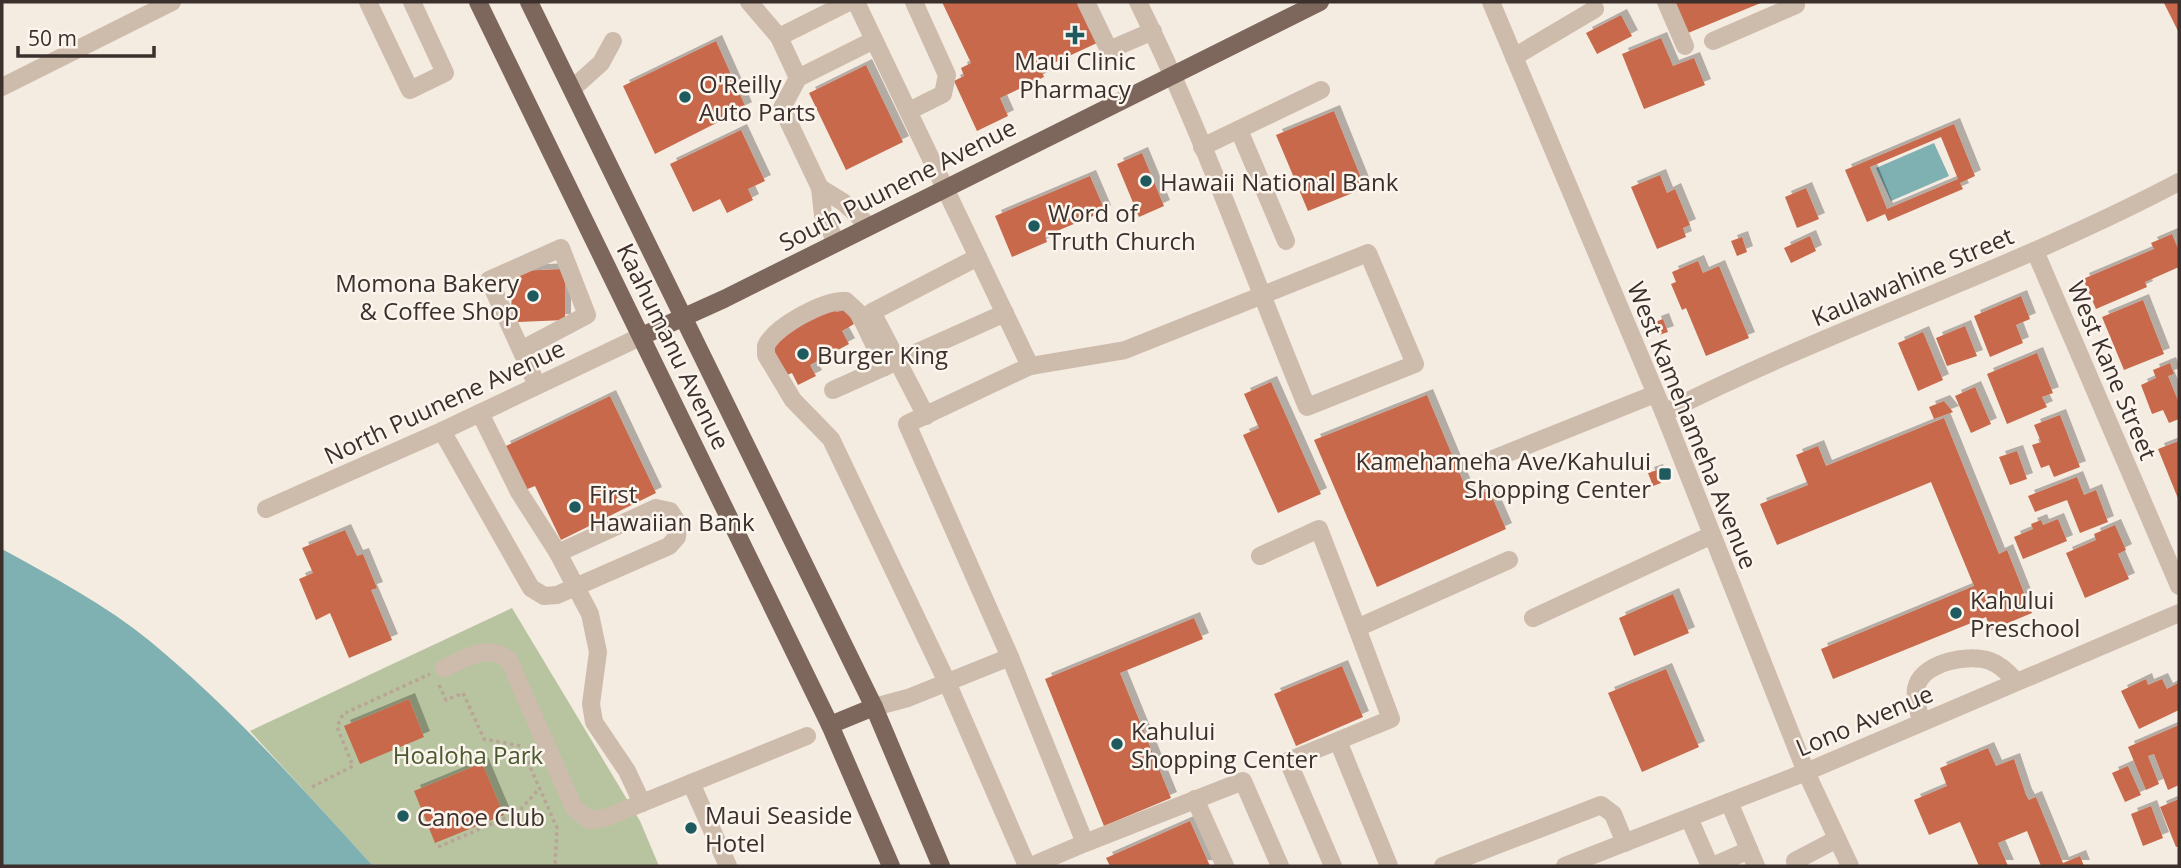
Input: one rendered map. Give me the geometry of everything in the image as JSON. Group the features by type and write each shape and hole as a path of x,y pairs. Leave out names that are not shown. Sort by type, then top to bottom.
{"main road":[{"name":"Kaahumanu Avenue","path":"478,2 830,725 891,866"},
{"name":"Kaahumanu Avenue","path":"529,2 874,707 941,866"},
{"name":"South Puunene Avenue","path":"642,335 869,226 1174,74 1300,6 1320,2"},
{"path":"830,725 874,707"}],"street":[{"path":"2,87 172,2"},
{"path":"369,2 410,89 445,73 412,2"},
{"path":"749,2 779,37 798,78"},
{"path":"779,37 849,2"},
{"path":"856,2 947,187 1030,366"},
{"path":"909,111 943,94 947,75 914,2"},
{"path":"1086,2 1109,50 1153,31"},
{"path":"1085,843 1010,657 907,424 1030,366 1125,350 1261,297 1368,253 1415,364 1307,407 1261,297 1174,74 1138,2"},
{"path":"1666,2 1685,46"},
{"path":"1713,41 1796,5 1794,2"},
{"name":"West Kamehameha Avenue","path":"1496,4 1514,57 1664,413 1806,772 1850,866"},
{"path":"1514,57 1595,9"},
{"path":"836,242 823,215 820,188 782,108 798,78 874,40"},
{"path":"572,89 601,63 612,41"},
{"path":"1202,147 1321,90"},
{"path":"1239,130 1286,241"},
{"name":"Kaulawahine Street","path":"1664,413 1740,375 2035,251 2179,182"},
{"path":"820,188 843,202 869,226"},
{"path":"522,350 587,315 561,247 489,280 537,385"},
{"name":"West Kane Street","path":"2035,251 2179,586"},
{"path":"891,365 872,312 978,257"},
{"path":"926,416 859,313 846,301 829,302 781,328 768,340 766,355 793,400 823,428 947,682 1029,866 1243,781 1280,866"},
{"path":"834,390 1005,313"},
{"name":"North Puunene Avenue","path":"266,509 442,431 642,335"},
{"path":"1483,463 1656,394"},
{"path":"480,412 519,492 558,553 590,614 597,639 598,665 591,704 594,722 627,771 639,804"},
{"path":"442,431 531,588 550,596 669,546 679,533 677,519 668,510 656,508 558,553"},
{"path":"1260,556 1319,529 1391,719 1288,761 1333,866"},
{"path":"1532,618 1712,535"},
{"path":"1356,628 1509,560"},
{"name":"Lono Avenue","path":"1565,866 1806,772 2179,613"},
{"path":"444,668 481,652 496,652 505,657 514,669 576,811 585,819 597,820 807,736"},
{"path":"874,707 908,698 1010,657"},
{"path":"1921,722 1916,687 1923,675 1939,666 1961,659 1988,660 2001,666 2016,681"},
{"path":"1338,741 1390,866"},
{"path":"691,783 728,866"},
{"path":"1195,799 1225,866"},
{"path":"1689,818 1711,866 1752,858 1729,802"},
{"path":"1444,866 1601,805 1613,814 1625,844"},
{"path":"1792,865 1837,839"}],"path":[{"path":"312,788 353,766 337,727 343,714 434,673 446,700 463,693 484,739 521,746 557,828 555,866"},
{"path":"438,847 517,813 540,788"}],"green space":[{"name":"Hoaloha Park","path":"512,608 640,821 659,866 373,866 250,731"}],"water":[{"path":"1934,143 1949,176 1891,201 1876,168"},
{"path":"2,549 98,604 151,642 239,722 373,866 2,866"}],"building":[{"path":"942,2 1078,2 1097,43 1041,69 1044,77 1000,98 1008,116 977,131 954,81 964,76 961,68 971,63"},
{"path":"1674,2 1763,2 1688,33"},
{"path":"2179,2 2179,33 2164,3"},
{"path":"1621,15 1632,36 1597,54 1586,33"},
{"path":"1661,38 1673,66 1694,58 1705,85 1644,109 1622,54"},
{"name":"O'Reilly Auto Parts","path":"716,41 746,108 655,154 623,86"},
{"path":"866,65 903,142 846,170 809,93"},
{"path":"1334,111 1365,188 1308,211 1276,135"},
{"path":"1954,124 1975,176 1960,183 1963,189 1888,221 1885,214 1867,222 1845,170","holes":["1941,137 1958,179 1887,209 1870,167"]},
{"path":"741,130 765,181 748,189 753,200 727,213 720,199 693,212 670,164"},
{"path":"1142,153 1164,206 1139,217 1117,164"},
{"path":"1660,175 1667,193 1675,189 1690,225 1683,228 1686,237 1657,249 1631,187"},
{"name":"Word of Truth Church","path":"1090,176 1105,211 1045,236 1047,242 1012,257 995,216"},
{"path":"1806,188 1819,219 1797,228 1785,197"},
{"path":"2172,234 2179,251 2179,267 2145,282 2147,287 2096,309 2083,279 2154,249 2151,243"},
{"path":"1810,236 1816,251 1791,263 1784,248"},
{"path":"1742,237 1747,252 1737,256 1731,241"},
{"path":"1698,261 1703,273 1719,266 1749,338 1706,356 1686,308 1682,310 1671,284 1676,282 1672,272"},
{"path":"565,269 565,320 518,322 520,308 511,308 513,283 520,282 519,271"},
{"path":"2021,296 2030,319 2016,325 2023,343 1990,357 1974,316"},
{"path":"2143,300 2164,354 2124,370 2102,317"},
{"name":"Burger King","path":"831,303 836,312 846,310 854,324 842,331 849,344 810,365 816,376 798,385 792,373 787,375 770,343"},
{"path":"1663,319 1668,332 1659,335 1655,322"},
{"path":"1965,326 1977,356 1947,366 1936,338"},
{"path":"1923,332 1943,380 1918,391 1898,343"},
{"path":"2037,353 2053,393 2042,397 2047,407 2007,424 1987,374"},
{"path":"2170,363 2174,374 2168,376 2179,403 2179,419 2169,423 2163,410 2152,414 2141,385 2156,378 2153,370"},
{"path":"1271,382 1321,494 1278,513 1243,435 1259,428 1244,394"},
{"path":"1975,387 1991,424 1971,433 1955,396"},
{"path":"1427,395 1470,498 1489,490 1506,529 1377,587 1314,440"},
{"path":"610,396 656,493 561,540 535,486 525,490 504,447"},
{"path":"1944,401 1953,412 1934,419 1929,407"},
{"path":"2060,415 2080,467 2054,477 2049,465 2041,468 2032,445 2041,442 2034,425"},
{"path":"1944,418 1999,554 2007,550 2032,613 1991,630 1986,617 1833,679 1821,649 1974,586 1931,482 1777,545 1760,504 1808,485 1796,455 1818,446 1826,466"},
{"path":"2179,441 2179,501 2158,449"},
{"path":"2017,451 2027,479 2010,485 1999,457"},
{"path":"1657,470 1661,483 1653,486 1648,473"},
{"path":"2077,477 2084,495 2096,490 2108,522 2080,533 2067,500 2035,512 2028,496"},
{"path":"2058,519 2067,541 2023,559 2014,537 2033,529 2031,524 2041,520 2043,525"},
{"path":"2115,525 2126,550 2118,554 2129,579 2085,598 2066,553 2096,540 2094,534"},
{"path":"345,530 357,556 363,554 377,588 371,590 392,640 349,658 330,613 316,620 299,579 313,573 302,548"},
{"path":"1673,594 1689,633 1634,656 1619,618"},
{"path":"1194,618 1203,639 1120,673 1171,798 1104,826 1045,679"},
{"path":"1342,666 1363,717 1296,746 1274,694"},
{"path":"1666,669 1699,747 1642,772 1608,693"},
{"path":"2146,679 2148,685 2162,679 2167,689 2178,683 2179,710 2139,729 2121,691"},
{"path":"409,699 424,737 360,764 344,726"},
{"path":"2179,725 2179,785 2168,790 2154,754 2148,756 2159,784 2146,790 2128,747"},
{"path":"1988,748 1996,766 2014,759 2026,795 2029,800 2036,797 2063,863 2080,856 2084,866 2041,866 2027,831 1998,843 2008,866 1979,866 1960,822 1929,835 1914,800 1947,786 1940,768"},
{"path":"482,763 504,815 435,843 414,791"},
{"path":"2128,766 2141,795 2125,802 2112,773"},
{"path":"2179,799 2179,846 2176,847 2160,807"},
{"path":"2151,806 2163,838 2143,846 2131,814"},
{"path":"1190,821 1210,866 1110,866 1106,858"}],"place":[{"name":"Maui Clinic Pharmacy","path":"1075,35"},
{"name":"O'Reilly Auto Parts","path":"685,97"},
{"name":"Hawaii National Bank","path":"1146,181"},
{"name":"Word of Truth Church","path":"1034,226"},
{"name":"Momona Bakery & Coffee Shop","path":"533,296"},
{"name":"Burger King","path":"803,354"},
{"name":"Kamehameha Ave/Kahului Shopping Center","path":"1665,474"},
{"name":"First Hawaiian Bank","path":"575,507"},
{"name":"Kahului Preschool","path":"1956,613"},
{"name":"Kahului Shopping Center","path":"1117,744"},
{"name":"Canoe Club","path":"403,816"},
{"name":"Maui Seaside Hotel","path":"691,828"}]}
